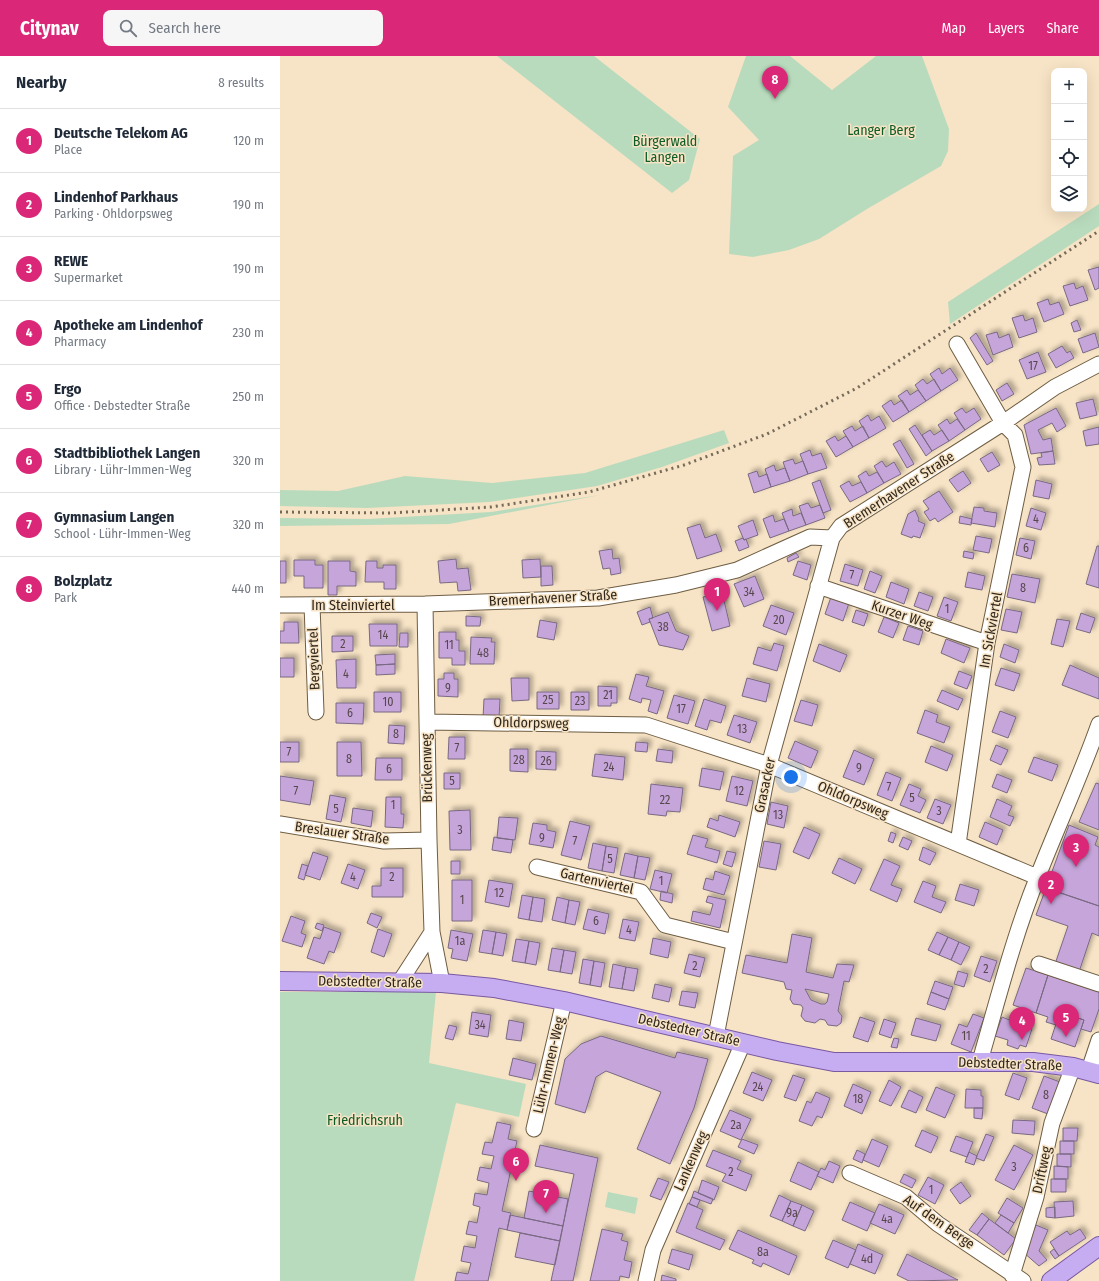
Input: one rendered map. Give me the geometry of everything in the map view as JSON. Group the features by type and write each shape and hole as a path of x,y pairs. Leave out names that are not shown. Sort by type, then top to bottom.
{"main road":[{"name":"Debstedter Straße","path":"280,981 442,983 494,988 564,1000 743,1043 834,1062 1033,1062 1087,1070"},
{"path":"1051,1281 1099,1246"}],"street":[{"name":"Im Sickviertel","path":"957,344 1003,423 1015,435 1023,467 987,643 958,844"},
{"name":"Bremerhavener Straße","path":"425,604 598,598 676,585 737,570 810,537 832,538 841,526 1003,423 1055,387 1099,364"},
{"name":"Grasacker","path":"716,1036 769,765 832,538"},
{"name":"Kurzer Weg","path":"818,586 987,643"},
{"name":"Im Steinviertel","path":"280,605 425,604"},
{"name":"Brückenweg","path":"425,604 426,722 432,932 442,983"},
{"name":"Bergviertel","path":"312,605 316,712"},
{"name":"Ohldorpsweg","path":"426,722 646,725 769,765 1037,877"},
{"path":"980,1061 1011,955 1037,877 1083,769 1099,724"},
{"name":"Breslauer Straße","path":"280,824 384,841 429,840"},
{"name":"Gartenviertel","path":"537,868 641,892 665,925 734,942"},
{"path":"399,983 432,932"},
{"path":"1039,964 1099,984"},
{"name":"Lühr-Immen-Weg","path":"534,1129 541,1105 564,1000"},
{"name":"Driftweg","path":"1018,1278 1052,1123 1087,1070 1099,1040"},
{"name":"Lankenweg","path":"646,1281 656,1243 743,1043"},
{"name":"Auf dem Berge","path":"850,1173 906,1197 938,1224 1018,1278"}],"green space":[{"name":"Bürgerwald Langen","path":"497,56 594,56 700,139 689,180 672,193"},
{"name":"Langer Berg","path":"746,56 790,56 832,90 876,56 922,56 949,129 948,151 941,166 819,239 789,250 753,257 729,254 733,156 759,140 728,107"},
{"path":"1099,204 1099,226 950,324 948,302"},
{"path":"724,430 729,443 662,467 597,486 489,502 367,508 280,506 280,490 338,491 405,476 492,483 585,473"},
{"path":"600,495 449,524 280,526 280,518 368,519 491,512"},
{"name":"Friedrichsruh","path":"280,992 436,992 429,1063 526,1084 519,1117 456,1103 414,1281 280,1281"},
{"path":"608,1192 638,1198 635,1214 605,1207"}],"building":[{"path":"1099,267 1099,288 1095,290 1088,270"},
{"path":"1074,283 1076,289 1083,286 1088,300 1070,306 1063,286"},
{"path":"1048,299 1050,305 1059,302 1064,314 1044,322 1037,303"},
{"path":"1023,315 1025,321 1033,318 1037,332 1019,338 1012,318"},
{"path":"1077,320 1081,330 1074,332 1071,323"},
{"path":"997,332 999,338 1009,334 1013,347 993,355 986,335"},
{"path":"976,333 993,361 987,365 970,338"},
{"path":"1095,333 1099,347 1083,353 1078,339"},
{"path":"1062,346 1067,353 1070,351 1074,358 1056,368 1048,354"},
{"path":"1038,352 1046,372 1027,379 1019,360"},
{"path":"939,368 942,374 950,368 958,380 941,391 930,374"},
{"path":"923,379 927,384 934,379 941,391 926,401 915,385"},
{"path":"1007,383 1014,394 1002,401 996,390"},
{"path":"907,390 910,395 918,390 926,401 909,412 898,396"},
{"path":"1093,399 1097,415 1080,419 1076,403"},
{"path":"891,400 894,405 902,400 909,412 893,422 882,406"},
{"path":"962,408 966,413 974,408 981,419 965,430 954,413"},
{"path":"1056,408 1066,426 1057,432 1052,423 1038,430 1043,440 1051,438 1053,451 1031,454 1024,425"},
{"path":"868,415 871,421 879,416 886,428 869,438 859,421"},
{"path":"947,419 950,424 957,419 965,430 949,441 938,425"},
{"path":"915,425 932,451 926,456 909,429"},
{"path":"852,426 855,431 863,426 869,438 853,447 843,431"},
{"path":"1099,427 1099,444 1086,446 1083,431"},
{"path":"930,430 934,435 942,430 949,441 932,451 922,435"},
{"path":"835,436 838,441 846,436 853,447 836,457 826,441"},
{"path":"900,440 914,464 907,468 893,444"},
{"path":"810,450 812,456 821,453 827,468 808,474 800,454"},
{"path":"1053,451 1055,464 1039,465 1037,458 1042,457 1041,453"},
{"path":"992,452 1000,465 988,472 980,459"},
{"path":"793,459 795,464 803,461 808,474 790,481 783,462"},
{"path":"882,461 886,467 894,462 901,474 884,483 874,466"},
{"path":"774,465 776,471 785,468 790,481 771,487 765,469"},
{"path":"757,471 759,477 767,474 771,487 754,493 748,474"},
{"path":"866,471 869,476 877,472 884,483 867,493 858,476"},
{"path":"963,471 971,483 958,492 949,480"},
{"path":"820,480 831,510 823,513 812,483"},
{"path":"1036,480 1052,484 1049,499 1033,496"},
{"path":"849,481 852,486 861,482 867,493 850,502 840,486"},
{"path":"939,491 953,512 938,522 935,518 930,521 924,512 929,509 923,501"},
{"path":"808,503 811,508 820,505 825,518 806,525 799,506"},
{"path":"974,507 984,508 984,511 997,513 995,527 971,523"},
{"path":"1031,508 1046,513 1041,530 1026,526"},
{"path":"792,509 793,516 801,513 806,525 789,531 782,513"},
{"path":"915,510 919,519 918,521 925,524 920,538 913,536 912,538 901,534 908,514"},
{"path":"773,515 775,522 784,519 789,531 770,538 763,519"},
{"path":"960,516 972,519 971,525 959,523"},
{"path":"753,520 758,535 744,540 738,526"},
{"path":"700,524 705,538 716,534 722,551 697,559 687,528"},
{"path":"976,536 992,539 989,553 973,550"},
{"path":"743,538 744,540 746,539 749,547 739,551 735,541"},
{"path":"1020,538 1035,541 1031,559 1016,555"},
{"path":"1097,546 1099,546 1099,588 1086,584"},
{"path":"612,549 613,559 619,558 621,573 611,575 610,568 603,569 599,551"},
{"path":"964,551 974,553 973,559 963,557"},
{"path":"796,553 799,557 788,562 787,558"},
{"path":"456,559 457,569 468,568 471,590 458,591 457,582 440,583 438,561"},
{"path":"540,559 541,577 523,578 522,560"},
{"path":"294,560 315,560 315,565 323,565 323,588 304,588 304,576 294,576"},
{"path":"280,561 286,561 286,583 280,583"},
{"path":"328,561 350,561 350,571 356,572 356,586 337,586 337,595 328,595"},
{"path":"366,561 377,561 377,568 383,568 383,565 396,565 396,589 384,589 384,582 365,582"},
{"path":"798,561 811,565 807,580 793,575"},
{"path":"845,564 863,570 858,586 840,581"},
{"path":"541,566 552,566 553,585 541,586"},
{"path":"870,571 882,576 875,593 864,589"},
{"path":"968,572 985,576 982,590 965,587"},
{"path":"1012,574 1040,579 1035,603 1007,597"},
{"path":"755,576 764,599 744,607 734,584"},
{"path":"891,582 909,589 904,604 886,597"},
{"path":"722,592 730,626 712,631 703,597"},
{"path":"919,592 933,597 928,611 914,606"},
{"path":"831,597 849,603 843,621 825,614"},
{"path":"944,597 958,602 951,621 937,616"},
{"path":"771,605 794,613 786,635 763,626"},
{"path":"650,607 653,618 649,619 650,622 642,625 637,612"},
{"path":"1006,609 1022,612 1017,633 1001,630"},
{"path":"856,610 868,614 864,626 852,622"},
{"path":"668,612 676,631 689,636 683,650 659,645 649,619"},
{"path":"1081,613 1095,618 1090,633 1076,629"},
{"path":"466,616 481,617 480,626 466,626"},
{"path":"884,617 899,623 893,638 878,632"},
{"path":"1057,619 1070,621 1063,647 1051,644"},
{"path":"540,620 557,623 554,640 537,637"},
{"path":"284,622 298,622 299,643 280,643 280,631 284,631"},
{"path":"369,624 397,624 397,646 370,646"},
{"path":"908,626 923,631 919,645 903,640"},
{"path":"439,632 456,632 456,640 459,640 459,651 465,651 465,665 452,665 452,658 439,658"},
{"path":"400,633 408,633 408,647 399,647"},
{"path":"332,636 353,636 353,651 332,652"},
{"path":"471,637 492,638 491,642 495,642 494,664 470,664"},
{"path":"946,639 970,648 964,663 941,653"},
{"path":"774,643 784,646 777,671 753,664 758,647 771,651"},
{"path":"819,644 847,655 840,672 813,661"},
{"path":"1004,644 1019,650 1015,663 1000,657"},
{"path":"395,654 395,664 376,665 375,655"},
{"path":"280,658 294,658 294,677 280,677"},
{"path":"356,659 356,688 337,688 336,660"},
{"path":"395,664 395,674 376,675 376,665"},
{"path":"1070,665 1099,678 1099,699 1062,685"},
{"path":"1001,668 1020,674 1014,691 995,685"},
{"path":"959,671 972,676 967,689 954,684"},
{"path":"444,673 454,673 454,679 458,679 458,697 438,696 438,679 444,679"},
{"path":"636,674 649,677 646,686 664,691 657,714 648,711 651,700 642,698 641,703 629,699"},
{"path":"511,678 529,678 529,700 512,701"},
{"path":"747,678 770,684 766,702 742,696"},
{"path":"598,686 617,687 617,703 611,703 611,706 598,706"},
{"path":"942,690 963,699 958,710 937,701"},
{"path":"374,692 401,692 401,712 374,712"},
{"path":"537,692 559,692 559,709 537,709"},
{"path":"571,692 589,692 589,710 571,710"},
{"path":"674,695 695,701 688,724 667,718"},
{"path":"484,699 500,699 499,718 483,718"},
{"path":"704,699 726,706 721,723 710,720 707,730 695,726"},
{"path":"801,700 818,705 812,726 794,721"},
{"path":"336,703 364,703 363,724 336,723"},
{"path":"925,710 938,715 936,722 950,727 944,743 917,733"},
{"path":"1000,711 1016,717 1008,738 992,732"},
{"path":"734,715 757,722 750,743 727,735"},
{"path":"389,725 405,726 404,744 388,743"},
{"path":"449,737 465,737 465,759 448,759"},
{"path":"795,741 818,751 811,768 788,758"},
{"path":"280,742 299,742 299,762 280,762"},
{"path":"337,742 361,742 362,776 337,776"},
{"path":"636,742 648,743 647,752 635,751"},
{"path":"996,745 1008,750 1001,765 990,760"},
{"path":"931,746 953,755 947,771 925,762"},
{"path":"510,749 528,749 528,772 510,771"},
{"path":"658,749 673,751 672,763 656,761"},
{"path":"854,750 874,759 864,785 843,777"},
{"path":"536,751 556,752 556,770 536,769"},
{"path":"595,754 625,757 623,780 592,776"},
{"path":"1034,757 1058,765 1052,781 1028,772"},
{"path":"376,758 402,758 402,780 375,780"},
{"path":"702,768 724,772 720,790 699,786"},
{"path":"886,772 901,778 892,801 877,795"},
{"path":"444,773 460,773 460,789 444,789"},
{"path":"997,774 1012,780 1007,793 992,787"},
{"path":"280,776 314,781 310,805 280,800"},
{"path":"732,776 753,781 747,806 726,801"},
{"path":"1096,783 1099,784 1099,830 1079,822"},
{"path":"651,784 683,788 680,812 667,811 666,816 648,814"},
{"path":"909,784 921,789 918,796 926,800 920,813 900,805"},
{"path":"330,795 346,798 341,822 326,819"},
{"path":"386,797 401,797 401,814 404,814 403,828 385,827"},
{"path":"935,799 951,805 943,824 927,818"},
{"path":"997,799 1012,806 1008,815 1014,817 1010,826 990,817"},
{"path":"771,802 788,806 784,828 767,824"},
{"path":"353,808 373,811 371,827 351,823"},
{"path":"470,810 471,850 450,850 449,811"},
{"path":"719,815 740,822 735,837 707,827 710,818 718,821"},
{"path":"499,817 518,818 515,840 497,838"},
{"path":"570,821 590,826 581,860 561,855"},
{"path":"985,822 1003,830 997,845 979,837"},
{"path":"533,823 547,825 547,830 556,832 553,848 529,844"},
{"path":"1069,825 1098,837 1095,845 1099,847 1099,906 1046,888"},
{"path":"804,827 820,834 809,859 793,852"},
{"path":"891,832 896,834 893,843 888,841"},
{"path":"693,835 708,839 705,847 720,851 717,863 687,854"},
{"path":"494,837 513,840 511,853 492,850"},
{"path":"903,837 912,841 908,850 899,846"},
{"path":"764,841 781,844 776,870 759,867"},
{"path":"593,843 606,846 602,871 588,868"},
{"path":"606,846 618,848 614,873 602,871"},
{"path":"923,847 936,853 930,865 919,860"},
{"path":"727,851 736,853 732,867 723,864"},
{"path":"313,852 328,857 320,880 305,875"},
{"path":"625,853 638,856 634,878 620,875"},
{"path":"638,856 650,858 645,880 634,878"},
{"path":"839,858 862,869 855,884 832,873"},
{"path":"884,859 900,866 891,885 902,889 897,902 870,890"},
{"path":"451,861 460,861 460,874 451,874"},
{"path":"302,864 308,866 304,880 298,878"},
{"path":"348,864 365,870 358,889 341,883"},
{"path":"381,868 403,868 403,897 372,897 372,886 381,886"},
{"path":"655,870 672,874 667,893 650,889"},
{"path":"715,871 730,876 724,895 703,889 706,878 713,880"},
{"path":"452,880 472,880 472,921 452,921"},
{"path":"489,880 513,884 509,907 485,902"},
{"path":"923,881 936,886 932,897 946,902 941,913 914,902"},
{"path":"960,884 979,890 974,906 955,900"},
{"path":"1046,888 1099,906 1099,936 1092,933 1078,975 1054,967 1068,926 1036,915"},
{"path":"661,891 673,894 672,903 660,900"},
{"path":"522,895 533,897 529,920 518,918"},
{"path":"708,896 726,900 720,928 691,921 693,911 710,915 713,904 706,902"},
{"path":"533,897 545,899 542,922 529,920"},
{"path":"557,897 569,900 565,923 552,920"},
{"path":"569,900 580,902 575,925 565,923"},
{"path":"588,909 609,914 605,934 583,929"},
{"path":"371,913 382,917 377,928 367,923"},
{"path":"291,916 305,921 301,933 306,935 302,947 282,941"},
{"path":"623,919 639,922 635,941 619,938"},
{"path":"317,923 324,925 322,931 315,928"},
{"path":"324,927 341,933 334,953 329,951 324,964 307,958 314,937 320,939"},
{"path":"378,929 392,934 384,957 371,952"},
{"path":"451,930 473,934 467,961 451,958 453,949 448,948"},
{"path":"483,930 496,932 492,954 479,952"},
{"path":"496,932 507,934 503,956 492,954"},
{"path":"937,932 948,937 939,955 928,950"},
{"path":"792,934 812,938 806,972 833,978 837,964 854,965 849,982 844,981 838,1011 842,1016 841,1023 837,1026 828,1025 825,1020 820,1019 815,1023 805,1021 801,1016 803,1008 801,1005 793,1004 790,999 792,990 786,989 784,982 742,973 746,955 787,963","holes":["805,989 829,994 827,1002 825,1004 821,1004 811,1000"]},
{"path":"948,937 959,942 951,960 939,955"},
{"path":"653,938 671,942 668,958 650,954"},
{"path":"516,939 529,941 525,963 512,961"},
{"path":"529,941 540,943 536,965 525,963"},
{"path":"959,942 970,947 961,965 951,960"},
{"path":"552,948 564,950 560,972 548,970"},
{"path":"564,950 576,952 572,974 560,972"},
{"path":"689,954 705,958 700,977 684,973"},
{"path":"981,956 997,961 990,982 974,976"},
{"path":"583,959 594,961 590,985 579,983"},
{"path":"594,961 605,963 601,987 590,985"},
{"path":"613,964 626,967 622,989 609,987"},
{"path":"626,967 638,969 634,991 622,989"},
{"path":"1026,968 1048,975 1036,1013 1013,1005"},
{"path":"958,971 968,974 964,987 954,984"},
{"path":"1048,975 1099,992 1099,1009 1091,1032 1081,1029 1084,1020 1060,1012 1056,1025 1046,1022 1048,1017 1036,1013"},
{"path":"935,981 953,987 949,999 931,992"},
{"path":"655,984 672,988 669,1002 652,998"},
{"path":"682,991 698,993 695,1008 679,1005"},
{"path":"931,992 949,999 945,1010 927,1004"},
{"path":"472,1012 491,1015 488,1037 469,1034"},
{"path":"1060,1012 1084,1020 1075,1047 1051,1039"},
{"path":"973,1014 984,1018 971,1052 951,1044 959,1024 967,1027"},
{"path":"860,1017 875,1022 868,1042 853,1037"},
{"path":"1002,1017 1032,1029 1026,1047 1020,1045 1018,1049 1007,1045 1008,1040 995,1036"},
{"path":"916,1018 941,1025 936,1041 911,1035"},
{"path":"884,1019 896,1023 891,1038 879,1034"},
{"path":"509,1020 524,1023 521,1041 506,1039"},
{"path":"449,1025 457,1027 453,1040 445,1038"},
{"path":"601,1036 675,1058 677,1052 708,1059 694,1108 670,1164 637,1149 661,1092 606,1071 596,1077 585,1113 555,1104 565,1059 581,1044"},
{"path":"894,1038 899,1039 897,1048 891,1047"},
{"path":"513,1058 536,1064 532,1080 509,1075"},
{"path":"752,1072 772,1080 763,1101 743,1093"},
{"path":"1013,1073 1027,1078 1019,1100 1005,1095"},
{"path":"793,1075 805,1079 796,1101 784,1097"},
{"path":"1044,1076 1060,1082 1048,1114 1032,1108"},
{"path":"889,1080 901,1087 891,1106 879,1101"},
{"path":"853,1084 871,1092 862,1114 844,1106"},
{"path":"936,1087 955,1095 945,1118 926,1110"},
{"path":"966,1089 981,1090 981,1096 983,1096 983,1108 965,1108"},
{"path":"909,1090 923,1097 916,1113 901,1107"},
{"path":"816,1092 830,1098 822,1118 817,1116 812,1126 799,1121 807,1101 811,1103"},
{"path":"974,1108 983,1108 982,1119 974,1118"},
{"path":"730,1110 751,1119 741,1140 720,1131"},
{"path":"1013,1120 1035,1121 1034,1135 1012,1133"},
{"path":"497,1122 511,1125 508,1139 517,1141 502,1211 511,1213 507,1230 499,1228 488,1281 455,1281 457,1272 468,1274 471,1263 461,1261 464,1246 475,1248 477,1236 466,1234 469,1221 477,1223 480,1207 473,1205 475,1193 487,1195 489,1183 477,1180 480,1167 491,1169 494,1156 482,1154 485,1142 492,1143"},
{"path":"1063,1128 1078,1128 1077,1141 1063,1141"},
{"path":"922,1130 938,1137 931,1153 915,1146"},
{"path":"986,1134 994,1137 984,1161 976,1158"},
{"path":"956,1136 973,1142 967,1157 950,1151"},
{"path":"742,1139 758,1145 754,1154 738,1147"},
{"path":"872,1139 888,1146 879,1167 863,1160"},
{"path":"1060,1141 1074,1141 1074,1154 1060,1154"},
{"path":"540,1145 598,1158 573,1281 551,1281 574,1174 535,1166"},
{"path":"1014,1145 1033,1155 1014,1190 995,1180"},
{"path":"713,1150 741,1161 737,1169 752,1175 746,1191 722,1181 726,1174 706,1166"},
{"path":"857,1150 865,1154 862,1163 853,1159"},
{"path":"969,1152 977,1156 974,1165 965,1162"},
{"path":"1057,1154 1071,1154 1071,1167 1057,1166"},
{"path":"829,1161 840,1166 833,1183 817,1176 821,1168 825,1170"},
{"path":"798,1162 819,1172 811,1190 790,1181"},
{"path":"1054,1166 1068,1167 1068,1179 1054,1179"},
{"path":"904,1174 916,1180 912,1188 900,1182"},
{"path":"928,1177 944,1185 935,1204 918,1195"},
{"path":"658,1178 669,1182 661,1200 650,1196"},
{"path":"1051,1179 1066,1179 1066,1192 1051,1192"},
{"path":"702,1180 719,1187 714,1200 698,1193"},
{"path":"961,1182 971,1196 960,1204 950,1190"},
{"path":"529,1191 568,1199 563,1226 524,1218"},
{"path":"694,1191 713,1199 711,1204 692,1197"},
{"path":"779,1195 791,1201 782,1221 770,1216"},
{"path":"692,1197 700,1200 697,1207 689,1204"},
{"path":"1007,1198 1023,1208 1014,1223 998,1213"},
{"path":"791,1201 802,1205 793,1226 782,1221"},
{"path":"1073,1201 1074,1216 1055,1218 1054,1202"},
{"path":"850,1202 875,1213 867,1231 842,1220"},
{"path":"688,1203 703,1210 696,1228 725,1240 720,1250 676,1232"},
{"path":"879,1204 904,1215 895,1234 870,1223"},
{"path":"802,1205 814,1211 805,1231 793,1226"},
{"path":"1055,1207 1055,1218 1046,1217 1046,1208"},
{"path":"982,1213 989,1219 977,1235 969,1230"},
{"path":"510,1215 563,1226 560,1241 507,1230"},
{"path":"1001,1215 1014,1223 1008,1233 995,1223"},
{"path":"989,1219 1016,1239 1004,1255 977,1235"},
{"path":"1036,1225 1048,1230 1039,1251 1047,1260 1039,1266 1023,1252"},
{"path":"602,1229 623,1234 621,1240 628,1242 624,1260 632,1262 629,1278 620,1276 619,1281 590,1281"},
{"path":"1080,1229 1086,1238 1059,1256 1050,1242 1067,1231 1070,1235"},
{"path":"738,1230 797,1256 789,1275 763,1263 761,1267 752,1263 754,1260 729,1249"},
{"path":"520,1233 560,1241 555,1265 515,1257"},
{"path":"833,1240 856,1250 848,1268 825,1258"},
{"path":"858,1244 883,1255 875,1274 850,1264"},
{"path":"672,1249 693,1255 689,1270 668,1263"},
{"path":"1054,1249 1059,1256 1055,1259 1050,1252"},
{"path":"907,1254 958,1280 909,1281 897,1275"},
{"path":"662,1275 676,1279 676,1281 661,1281"}],"railway":[{"path":"280,512 391,513 491,507 589,492 684,465 767,434 857,388 1099,231"}],"place":[{"name":"Bolzplatz","path":"775,99"},
{"name":"Deutsche Telekom AG","path":"717,611"},
{"name":"REWE","path":"1076,867"},
{"name":"Lindenhof Parkhaus","path":"1051,904"},
{"name":"Ergo","path":"1066,1037"},
{"name":"Apotheke am Lindenhof","path":"1022,1040"},
{"name":"Stadtbibliothek Langen","path":"516,1181"},
{"name":"Gymnasium Langen","path":"546,1213"}]}
